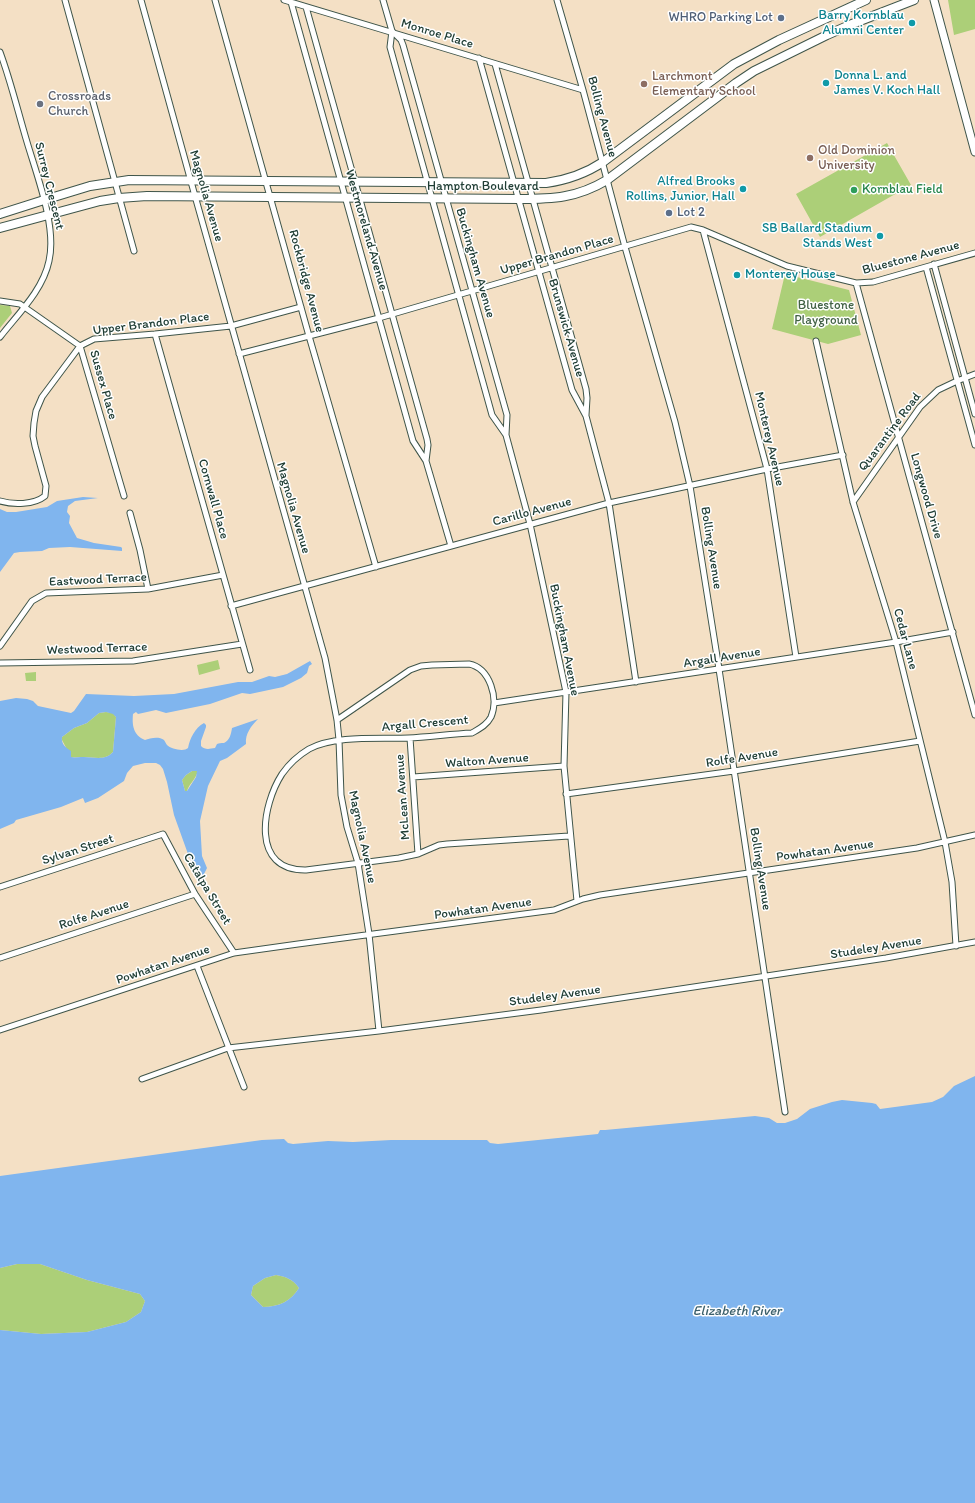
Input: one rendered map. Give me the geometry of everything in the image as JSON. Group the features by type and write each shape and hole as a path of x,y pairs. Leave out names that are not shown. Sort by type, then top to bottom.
{"main road":[{"name":"Hampton Boulevard","path":"0,214 90,186 129,180 546,183 566,180 590,171 734,64 779,40 866,0"},
{"name":"Hampton Boulevard","path":"0,228 118,198 147,196 533,199 560,198 574,195 597,186 607,180 754,71 852,24 914,0"}],"street":[{"path":"65,0 118,198 134,251"},
{"name":"Magnolia Avenue","path":"141,0 190,180 325,658 337,720 341,795 347,828 358,863 369,934 379,1031"},
{"name":"Rockbridge Avenue","path":"215,0 309,336 376,567"},
{"name":"Monroe Place","path":"284,0 392,31 583,90"},
{"name":"Buckingham Avenue","path":"383,0 392,31 390,47 492,415 506,435"},
{"name":"Bolling Avenue","path":"557,0 675,422 690,486 766,977 785,1112"},
{"path":"934,0 975,152"},
{"name":"Westmoreland Avenue","path":"291,2 413,442 426,461 451,546"},
{"name":"Westmoreland Avenue","path":"306,7 427,439 426,461"},
{"name":"Buckingham Avenue","path":"392,31 401,40 403,45 507,415 506,435 530,524 566,692 564,766 569,836 577,901"},
{"name":"Surrey Crescent","path":"0,52 44,200 48,215 51,238 49,261 44,276 24,306 0,337"},
{"name":"Brunswick Avenue","path":"479,58 572,390 586,416 609,502 636,682"},
{"name":"Brunswick Avenue","path":"495,64 586,389 586,416"},
{"name":"Bluestone Avenue","path":"625,247 691,228 703,230 787,266 856,283 873,282 975,253"},
{"name":"Monterey Avenue","path":"703,230 767,469 796,657"},
{"name":"Upper Brandon Place","path":"239,354 379,318 625,247"},
{"path":"934,264 975,414"},
{"path":"926,267 975,445"},
{"name":"Longwood Drive","path":"856,283 975,714"},
{"path":"0,301 12,302 24,306"},
{"name":"Sussex Place","path":"24,306 80,346 124,496"},
{"name":"Upper Brandon Place","path":"0,501 14,504 37,501 45,496 46,492 33,436 36,411 42,397 80,346 94,339 231,326 301,307"},
{"name":"Cornwall Place","path":"155,334 250,670"},
{"name":"Cedar Lane","path":"816,342 853,502 896,642 945,842 952,882 956,946"},
{"name":"Quarantine Road","path":"853,502 920,407 938,390 975,374"},
{"name":"Carillo Avenue","path":"231,606 609,502 767,469 843,455"},
{"path":"130,513 140,550 148,589"},
{"name":"Eastwood Terrace","path":"0,646 32,601 46,593 148,589 223,576"},
{"name":"Argall Avenue","path":"494,703 896,642 952,632"},
{"name":"Westwood Terrace","path":"0,663 134,661 242,644"},
{"path":"337,720 410,670 426,665 469,664 480,667 485,673 490,684 494,703"},
{"name":"Argall Crescent","path":"358,863 306,870 290,869 279,863 274,858 270,852 266,838 266,813 269,800 283,773 298,757 309,749 324,743 339,740 410,738 472,732 481,729 486,724 491,717 494,703"},
{"name":"McLean Avenue","path":"410,738 418,854"},
{"name":"Rolfe Avenue","path":"566,794 734,771 920,741"},
{"name":"Walton Avenue","path":"413,777 564,766"},
{"name":"Sylvan Street","path":"0,887 163,834"},
{"name":"Catalpa Street","path":"163,834 195,894 234,953"},
{"name":"Powhatan Avenue","path":"0,1030 234,953 554,910 577,901 600,895 917,848 975,835"},
{"path":"358,863 418,854 431,848 447,844 569,836"},
{"name":"Rolfe Avenue","path":"0,958 195,894"},
{"name":"Studeley Avenue","path":"142,1079 228,1048 379,1031 548,1009 766,977 975,942"},
{"path":"197,966 244,1087"}],"green space":[{"path":"948,0 975,0 975,29 954,35"},
{"name":"Kornblau Field","path":"887,143 911,185 820,237 796,194"},
{"name":"Bluestone Playground","path":"785,274 849,290 861,335 828,344 772,329"},
{"path":"0,305 10,306 12,313 0,328"},
{"path":"218,660 220,669 199,675 197,665"},
{"path":"36,672 36,681 26,681 25,673"},
{"path":"99,713 113,713 116,717 113,752 102,758 71,757 62,740 62,737 74,728 87,723"},
{"path":"192,771 198,771 187,791 185,791 182,780"},
{"path":"17,1264 40,1264 87,1280 140,1294 145,1301 141,1312 126,1322 87,1332 41,1334 0,1330 0,1268"},
{"path":"276,1275 289,1279 299,1288 288,1300 274,1306 263,1307 251,1295 253,1286 265,1278"}],"water":[{"path":"83,497 98,498 75,501 68,506 67,512 70,516 69,523 77,538 94,543 121,547 122,551 70,547 49,548 42,551 14,553 0,572 0,509 7,512 16,512 47,507 57,501"},
{"path":"310,661 312,664 309,666 307,673 301,678 283,687 250,694 242,693 210,704 166,713 156,710 138,714 136,712 133,714 134,729 141,738 145,740 160,738 174,749 181,750 188,748 193,734 204,723 206,727 201,741 201,746 209,749 215,748 217,744 226,742 230,737 232,728 258,719 249,730 246,737 246,744 227,758 220,761 208,786 200,821 202,856 207,868 204,874 197,880 195,877 197,872 188,854 174,815 163,769 156,763 145,763 133,766 127,773 124,781 98,798 85,803 83,798 61,807 16,820 14,823 0,829 0,701 16,698 27,699 33,701 38,706 71,713 86,694 134,696 174,694 238,682 252,682 269,676 275,677 287,674","holes":["106,712 113,714 116,717 113,752 102,758 71,757 71,751 63,744 62,737 74,728 87,723 99,713","192,771 197,771 196,777 187,791 185,791 182,780"]},
{"name":"Elizabeth River","path":"975,1076 975,1503 0,1503 0,1330 41,1334 87,1332 126,1322 141,1312 145,1301 140,1294 87,1280 40,1264 17,1264 0,1268 0,1176 262,1140 284,1139 288,1143 293,1144 328,1141 487,1140 490,1143 498,1144 598,1134 600,1130 755,1116 769,1118 777,1123 785,1123 797,1119 810,1109 842,1100 872,1103 876,1104 880,1109 932,1102 943,1097 954,1086","holes":["276,1275 292,1280 299,1288 288,1300 274,1306 263,1307 251,1295 253,1286 265,1278"]}],"place":[{"name":"WHRO Parking Lot","path":"781,18"},
{"name":"Barry Kornblau Alumni Center","path":"912,23"},
{"name":"Donna L. and James V. Koch Hall","path":"826,83"},
{"name":"Larchmont Elementary School","path":"644,84"},
{"name":"Crossroads Church","path":"40,104"},
{"name":"Old Dominion University","path":"810,158"},
{"name":"Alfred Brooks Rollins, Junior, Hall","path":"743,189"},
{"name":"Kornblau Field","path":"854,190"},
{"name":"Lot 2","path":"669,213"},
{"name":"SB Ballard Stadium Stands West","path":"880,236"},
{"name":"Monterey House","path":"737,275"}]}
